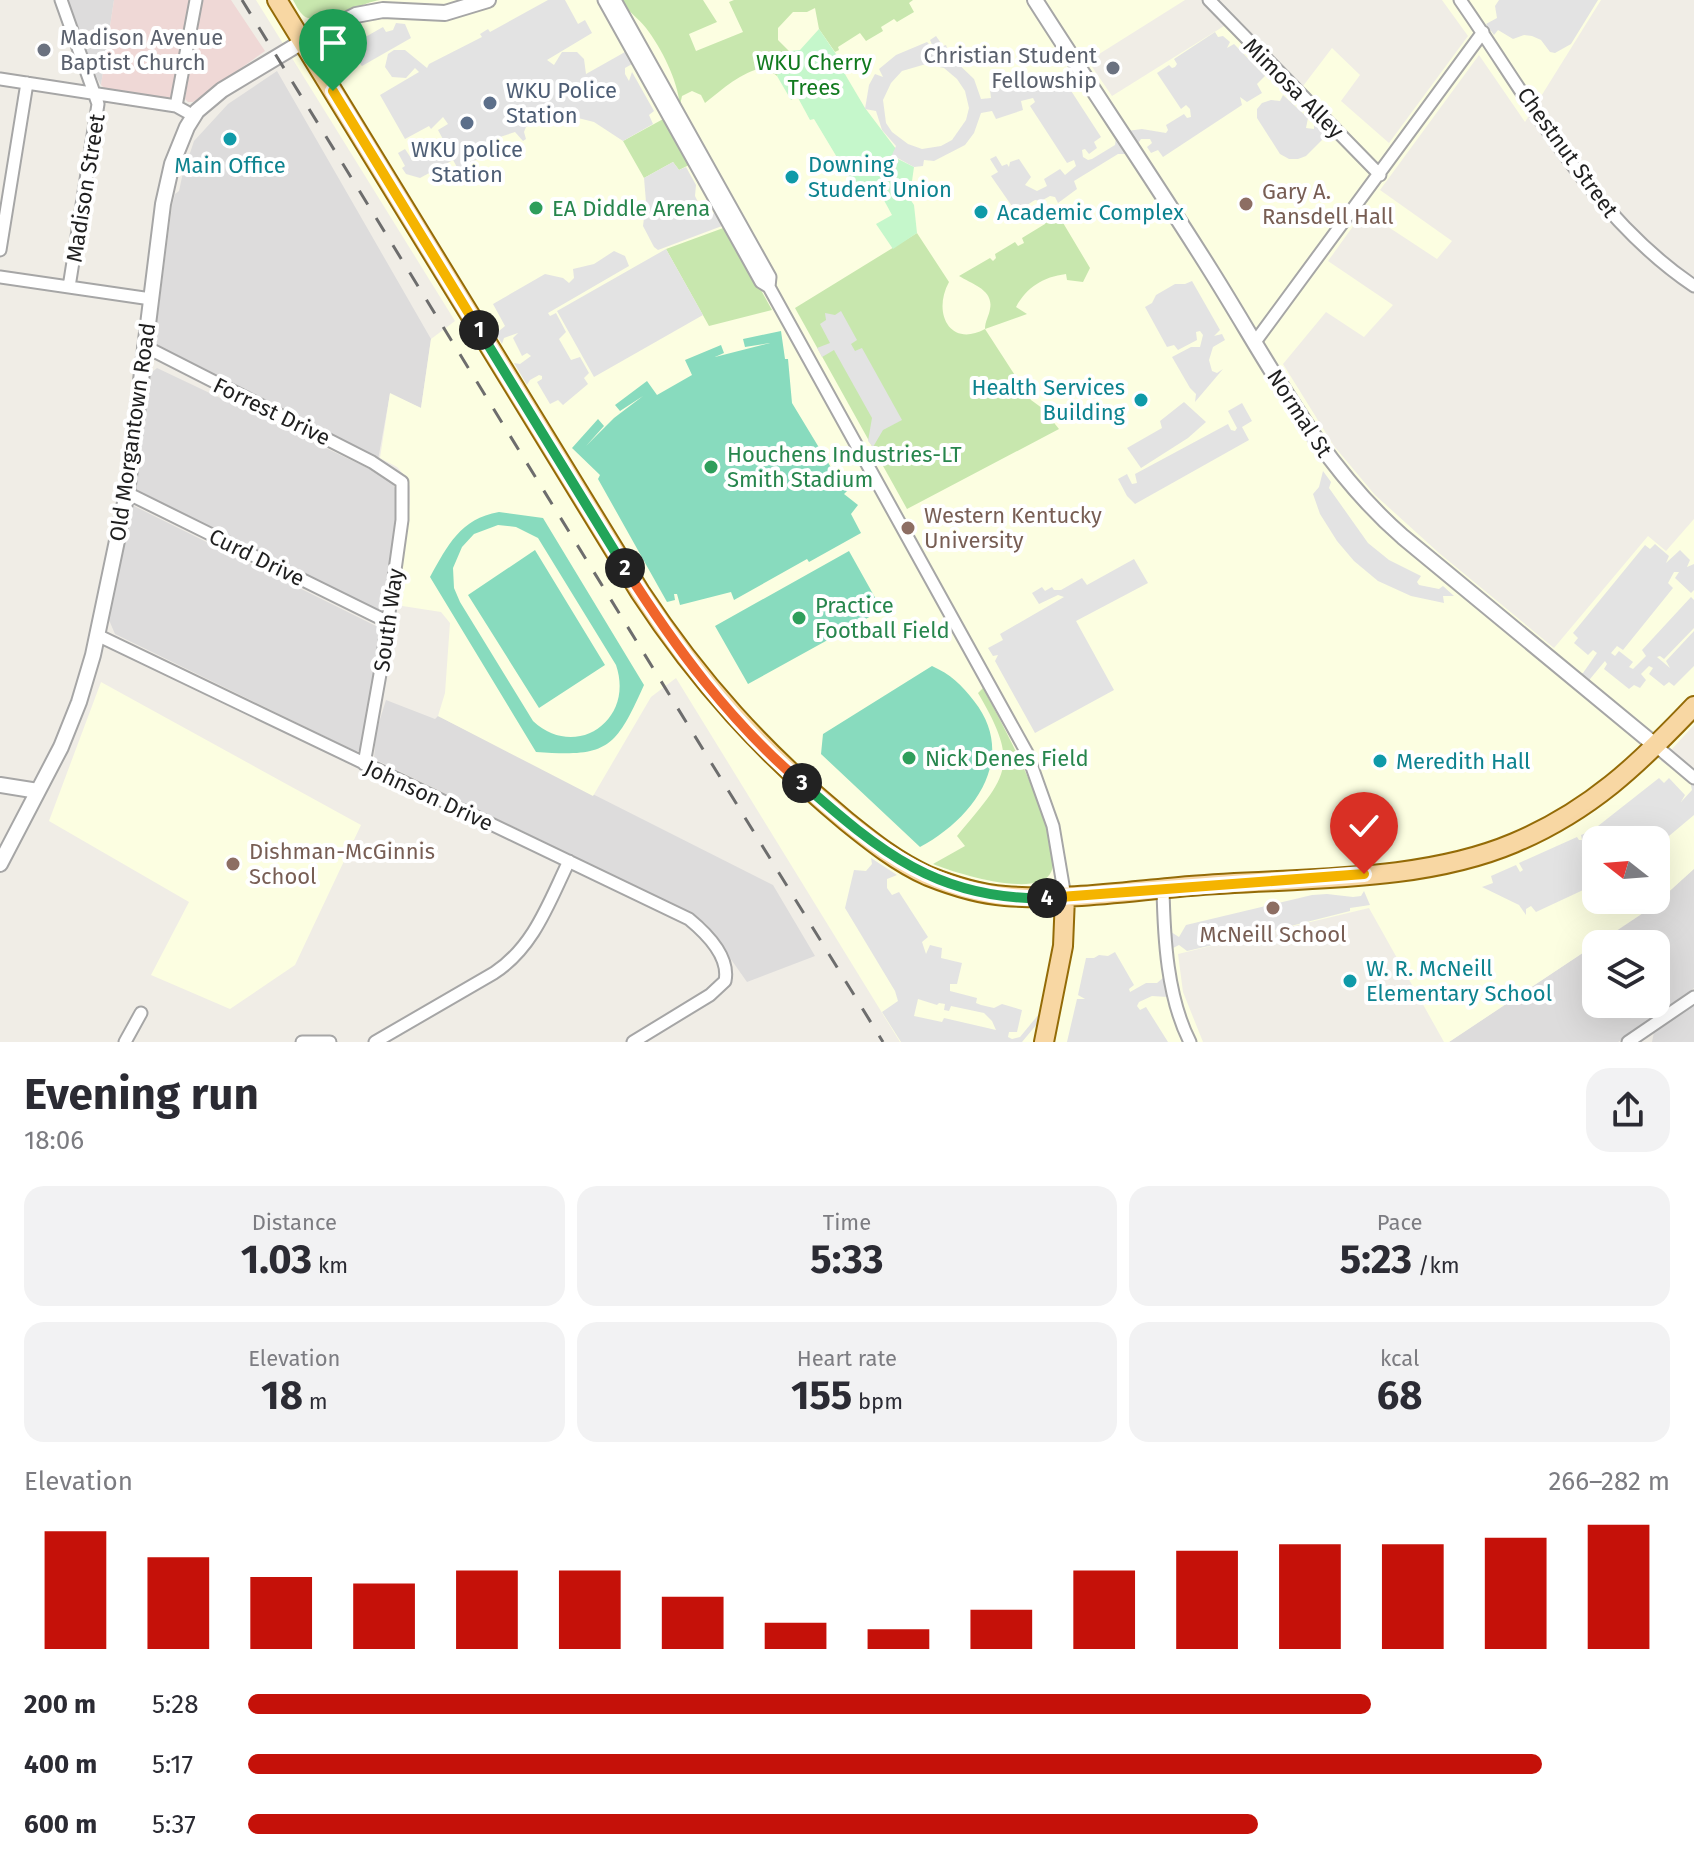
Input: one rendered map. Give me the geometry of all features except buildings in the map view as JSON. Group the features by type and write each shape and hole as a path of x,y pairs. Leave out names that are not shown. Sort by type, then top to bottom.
{"main road":[{"path":"277,0 640,592 684,657 723,706 799,781 864,836 909,867 942,882 983,893 1042,898 1410,870 1469,859 1510,845 1572,815 1615,784 1694,706"},
{"path":"1044,1042 1063,946 1065,897"}],"street":[{"name":"Madison Street","path":"61,0 98,104 69,287"},
{"path":"176,106 196,0"},
{"name":"Old Morgantown Road","path":"0,864 71,725 87,678 127,493 162,215 172,164 194,116 216,94 345,19 369,12 445,13 488,0"},
{"path":"604,0 761,282 769,287 1027,753 1053,826 1065,897"},
{"path":"615,0 770,277 769,287"},
{"name":"Normal St","path":"1035,0 1159,187 1292,406 1368,505 1472,596 1656,746"},
{"name":"Mimosa Alley","path":"1209,0 1380,175"},
{"name":"Chestnut Street","path":"1460,0 1603,203 1638,241 1694,286"},
{"path":"1255,342 1483,32"},
{"path":"0,79 176,106 194,116"},
{"path":"0,250 27,83"},
{"path":"0,277 151,299"},
{"name":"Forrest Drive","path":"144,346 399,478"},
{"name":"South Way","path":"364,764 403,511 404,487 399,478"},
{"name":"Curd Drive","path":"127,493 388,622"},
{"name":"Johnson Drive","path":"97,635 696,925 724,963 726,978 710,995 633,1042"},
{"path":"1656,746 1694,778"},
{"path":"0,785 38,791"},
{"path":"375,1042 513,959 533,933 569,861"},
{"path":"1163,888 1171,978 1178,1013 1190,1042"},
{"path":"1628,1042 1642,1038 1694,997"},
{"path":"125,1042 141,1013"},
{"path":"302,1042 330,1042"}],"shaded area":[{"path":"65,0 114,0 101,85 97,78"},
{"path":"114,0 193,0 173,100 106,90 101,85"},
{"path":"201,0 231,0 265,51 193,102 188,102 185,99"},
{"name":"Western Kentucky University","path":"256,0 1185,0 1088,61 1112,96 1232,21 1300,90 1332,48 1360,75 1341,101 1389,143 1468,36 1442,0 1601,0 1525,122 1479,55 1380,190 1452,241 1437,259 1364,211 1328,261 1393,305 1364,337 1326,312 1283,364 1334,446 1375,495 1439,553 1554,648 1648,536 1666,551 1694,519 1694,725 1661,761 1694,783 1694,869 1670,891 1670,826 1582,826 1582,914 1641,914 1617,930 1582,930 1582,954 1449,1042 1444,1042 1369,908 1178,954 1183,992 1203,1042 900,1042 676,678 651,697 593,796 438,716 445,693 450,623 441,612 396,605 410,487 397,467 380,458 390,393 421,408 431,339 455,321"},
{"path":"548,0 565,0 578,24 585,20 592,33 547,60 554,65 562,52 577,52 584,59 586,74 625,52 632,64 625,68 625,74 629,81 632,72 654,111 649,115 653,124 623,141 594,122 578,118 576,123 559,121 552,115 526,127 526,139 523,141 515,132 497,138 498,149 458,169 453,160 420,178 406,174 398,153 405,149 413,161 445,143 438,130 448,124 443,117 431,129 429,126 405,139 380,95 419,72 415,68 406,78 392,77 385,67 388,54 394,50 405,50 427,68 429,64 482,37 480,34 488,29 490,32"},
{"path":"1499,0 1598,0 1571,44 1555,53 1532,36 1513,39 1498,30 1494,35 1486,24 1497,18 1495,6"},
{"path":"396,23 405,24 411,38 362,66 357,60 352,64 354,70 345,75 337,63 341,60 337,53 383,27 386,32 393,30"},
{"path":"1215,32 1218,37 1223,36 1230,42 1227,48 1234,44 1265,76 1257,84 1262,93 1247,102 1240,97 1242,105 1163,157 1158,150 1151,153 1147,147 1152,143 1150,139 1141,139 1136,146 1127,131 1142,129 1166,133 1166,125 1184,114 1187,118 1191,117 1190,109 1186,105 1181,109 1157,73 1169,65 1175,67 1174,59"},
{"path":"936,36 943,46 946,45 950,56 974,79 981,99 991,98 990,90 1015,83 1019,91 1038,86 1057,88 1066,83 1101,137 1094,142 1097,148 1089,154 1082,150 1083,157 1092,159 1115,145 1116,138 1127,154 1118,154 1074,181 1077,189 1058,203 1055,197 1050,196 1041,201 1035,200 1016,212 991,176 998,172 990,159 996,156 1002,166 1007,164 1009,167 1010,162 1019,159 1031,177 1025,185 1037,191 1047,186 1044,179 1060,169 1065,175 1076,166 1074,160 1067,163 1030,106 1035,102 1033,98 1021,101 1023,110 996,119 992,111 981,113 974,133 965,145 934,161 924,160 923,166 914,167 892,155 896,146 882,130 876,111 865,109 869,85 875,74 883,77 879,69 896,55 927,42 934,49 930,40","holes":["926,64 944,68 965,91 969,108 966,120 952,140 941,146 922,149 908,144 886,123 883,100 891,83 902,71"]},
{"path":"277,71 431,339 421,408 390,394 378,460 157,351 154,344 172,206 194,141 228,104"},
{"path":"1283,95 1308,118 1306,128 1314,129 1314,121 1331,138 1324,138 1306,156 1298,159 1289,159 1280,154 1257,118 1257,109 1262,103 1280,101"},
{"path":"673,162 679,170 686,167 696,185 695,196 705,216 715,213 722,226 658,250 643,226 646,202 644,178"},
{"path":"666,249 703,315 594,377 557,311"},
{"path":"614,251 625,256 629,266 548,313 550,316 556,313 566,332 559,339 571,360 580,357 589,373 584,378 588,384 563,405 558,400 550,404 537,382 542,376 530,380 527,385 514,363 520,364 531,356 527,353 522,356 513,338 518,333 504,338 502,344 493,329 499,331 505,326 493,304 545,274 563,278 569,283 574,278 573,269 594,264"},
{"path":"1192,281 1220,330 1214,336 1222,334 1225,340 1213,347 1209,360 1212,371 1217,373 1223,369 1195,402 1196,394 1172,357 1191,347 1200,347 1203,335 1200,331 1196,332 1197,340 1178,350 1174,345 1167,347 1145,307 1152,303 1156,295 1175,284"},
{"path":"841,311 857,340 851,344 855,351 862,348 902,420 883,430 873,447 868,441 872,418 834,350 822,357 817,348 830,343 820,324 826,320 825,313 835,315"},
{"path":"157,368 391,479 400,500 384,614 380,615 140,495 135,488 151,373"},
{"path":"1184,402 1206,422 1188,438 1141,468 1127,448 1162,428 1160,421"},
{"path":"1242,403 1252,421 1242,427 1249,440 1135,504 1127,496 1118,479 1127,474 1132,484 1137,483 1135,474 1228,424 1235,431 1237,428 1228,411"},
{"path":"1323,471 1331,482 1329,488 1368,543 1389,560 1421,576 1417,582 1419,585 1439,589 1443,586 1454,596 1443,596 1444,603 1411,596 1378,581 1354,561 1320,514 1313,494 1319,487"},
{"path":"132,505 380,628 362,748 357,752 115,634 109,620 128,509"},
{"path":"1655,544 1669,556 1666,563 1680,550 1690,560 1687,567 1694,564 1694,590 1691,593 1675,578 1679,572 1674,572 1668,583 1673,588 1623,650 1617,646 1611,653 1615,656 1619,651 1633,662 1629,667 1633,669 1646,656 1642,650 1691,597 1694,600 1694,628 1664,659 1657,657 1670,668 1666,661 1694,631 1694,666 1674,686 1669,682 1664,686 1649,674 1653,668 1649,666 1641,674 1646,680 1640,688 1634,685 1629,689 1604,669 1605,661 1590,679 1590,684 1578,674 1583,673 1597,653 1593,650 1588,655 1574,643 1578,638 1573,633 1645,545 1650,549"},
{"path":"1134,559 1148,583 1076,621 1114,690 1035,733 995,661 998,655 993,656 988,648 1003,640 1000,634 1064,597 1058,595 1039,604 1032,593 1042,587 1045,591 1052,587 1061,590 1082,578 1087,585"},
{"name":"Dishman-McGinnis School","path":"101,682 361,825 295,965 230,1009 151,975 189,902 49,821"},
{"path":"386,700 435,719 438,716 773,885 815,956 747,982 706,924 695,915 374,759 376,732"},
{"path":"1659,778 1664,783 1669,778 1685,795 1681,802 1692,790 1690,781 1694,784 1694,815 1670,835 1670,826 1598,826"},
{"path":"1577,837 1582,840 1582,891 1536,912 1531,906 1526,909 1526,915 1519,905 1482,887 1493,883 1491,876 1516,865 1520,872 1523,870 1519,863"},
{"path":"871,858 897,875 887,879 887,888 892,895 899,892 928,937 922,942 926,954 930,945 942,948 941,958 962,963 957,984 950,984 950,991 977,998 976,1003 981,1005 994,1008 1002,1004 1022,1010 1017,1032 1009,1032 1008,1037 1012,1039 1020,1037 1039,1014 1037,1024 1022,1042 901,1042 882,1012 898,1001 895,991 845,908 854,870 866,871 872,864","holes":["918,999 937,1005 945,1004 944,1010 949,1011 951,1006 984,1013 996,1030 944,1018 942,1022 914,1016"]},
{"path":"1694,868 1694,988 1670,1005 1670,930 1618,930 1642,914 1670,914 1670,890"},
{"path":"1364,891 1370,905 1223,943 1219,937 1218,944 1187,951 1179,945 1173,948 1171,932 1179,937 1186,925 1312,895 1353,897 1361,896"},
{"path":"1115,952 1134,985 1130,992 1146,983 1157,983 1164,977 1168,997 1152,996 1137,1006 1140,1010 1146,1007 1168,1042 1067,1042 1077,999 1085,999 1078,995 1086,958 1108,956"},
{"path":"1582,953 1582,1018 1652,1018 1618,1042 1449,1042"},
{"path":"1694,1001 1694,1042 1652,1042 1654,1032"}],"green space":[{"path":"293,0 380,0 328,16 310,18 302,14"},
{"path":"619,0 703,0 717,22 689,34 696,51 743,32 729,2 734,0 913,0 909,3 914,12 897,22 894,19 881,27 883,31 866,41 860,33 835,52 819,29 815,8 807,12 793,12 778,28 778,40 789,51 777,76 765,67 756,69 733,81 705,103 701,95 692,91 682,96 680,105 672,75 658,45 643,24"},
{"name":"WKU Cherry Trees","path":"819,29 865,108 896,149 892,156 914,167 913,192 908,196 914,205 917,233 893,249 876,224 892,215 879,191 862,199 814,119 810,120 797,96 791,100 777,76 789,51 800,50"},
{"path":"665,118 691,164 679,170 673,162 644,178 623,141"},
{"path":"1053,206 1090,268 1083,282 1067,280 1066,274 1043,280 1025,294 1016,307 1027,314 985,329 990,309 989,297 981,288 959,276 990,258 993,261 995,254 1015,242 1018,246 1024,243 1022,238 1045,224 1039,213"},
{"path":"726,227 772,310 709,326 666,249"},
{"path":"917,233 949,282 943,305 948,324 962,334 985,329 1031,400 1059,429 907,509 795,308"},
{"name":"Houchens Industries-LT Smith Stadium","path":"781,331 785,359 788,359 792,403 835,474 850,488 844,494 858,505 851,514 861,533 734,600 731,592 680,605 677,594 674,594 675,600 667,602 598,479 600,475 572,448 598,419 604,426 586,446 614,418 643,396 620,411 615,405 647,381 657,395 692,375 685,360 721,345 724,353 715,357 770,343 745,347 743,339"},
{"path":"499,512 543,518 644,685 625,724 606,745 579,753 536,752 430,577 457,535 486,515","holes":["498,525 516,527 538,538 616,665 620,685 617,703 598,729 583,735 567,737 550,732 533,721 454,588 453,568 462,547 474,534"]},
{"path":"535,550 605,665 539,708 468,595"},
{"name":"Practice Football Field","path":"849,551 882,610 748,684 715,626"},
{"name":"Nick Denes Field","path":"932,666 960,685 987,722 992,744 991,765 984,785 972,804 939,835 920,847 821,754 823,734"},
{"path":"983,688 1030,781 1050,837 1053,859 1050,874 1042,881 1012,884 958,873 933,864 965,846 957,836 987,799 1002,769 1000,738 978,693"}],"railway":[{"path":"242,0 883,1042"}],"place":[{"name":"Madison Avenue Baptist Church","path":"44,50"},
{"name":"Christian Student Fellowship","path":"1113,68"},
{"name":"WKU Police Station","path":"490,103"},
{"name":"WKU police Station","path":"467,123"},
{"name":"Main Office","path":"230,139"},
{"name":"Downing Student Union","path":"792,177"},
{"name":"Gary A. Ransdell Hall","path":"1246,204"},
{"name":"EA Diddle Arena","path":"536,208"},
{"name":"Academic Complex","path":"981,212"},
{"name":"Health Services Building","path":"1141,400"},
{"name":"Houchens Industries-LT Smith Stadium","path":"711,467"},
{"name":"Western Kentucky University","path":"908,528"},
{"name":"Practice Football Field","path":"799,618"},
{"name":"Nick Denes Field","path":"909,758"},
{"name":"Meredith Hall","path":"1380,761"},
{"name":"Dishman-McGinnis School","path":"233,864"},
{"name":"McNeill School","path":"1273,908"},
{"name":"W. R. McNeill Elementary School","path":"1350,981"}],"route":[{"path":"333,91 564,470 684,657 723,706 766,750 864,836 897,860 942,882 1002,896 1065,897 1364,874"}]}
